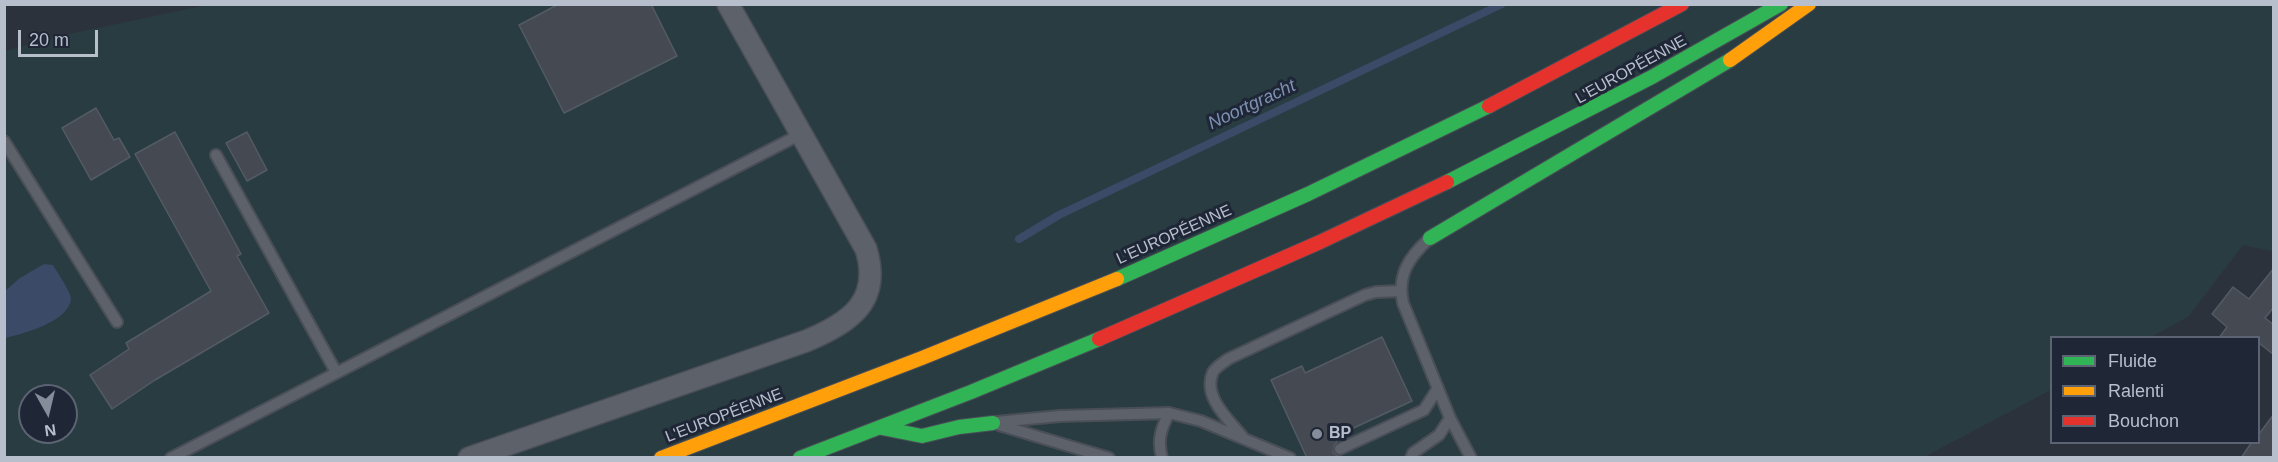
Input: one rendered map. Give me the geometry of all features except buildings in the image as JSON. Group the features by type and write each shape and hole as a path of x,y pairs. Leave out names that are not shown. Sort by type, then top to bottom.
{"highway":[{"name":"L'EUROPÉENNE","path":"661,458 1004,325 1210,238 1419,142 1682,4"},
{"name":"L'EUROPÉENNE","path":"800,458 1115,333 1438,188 1581,116 1780,4"},
{"path":"1430,238 1733,58 1809,4"},
{"path":"880,428 922,436 950,429 993,423"}],"street":[{"path":"469,458 806,341 834,328 856,312 863,303 871,282 868,255 860,236 728,4"}],"lane":[{"path":"171,458 801,134"},
{"path":"4,141 117,322"},
{"path":"216,154 336,372"},
{"path":"1430,238 1410,258 1405,268 1401,291 1403,303 1450,418 1471,458"},
{"path":"1244,438 1216,403 1210,385 1214,370 1228,359 1365,295 1401,291"},
{"path":"1340,449 1424,410 1438,388"},
{"path":"1162,458 1159,447 1160,433 1169,413"},
{"path":"993,423 1060,416 1169,413 1201,421 1290,458"},
{"path":"1409,456 1439,435 1450,418"},
{"path":"993,423 1109,458"}],"shaded area":[{"path":"207,5 2273,5 2273,251 2243,245 2188,317 2153,336 2050,336 2050,391 1924,457 5,458 5,51 69,34"}],"water":[{"path":"44,264 53,265 66,287 71,299 68,307 44,326 5,338 5,291 20,278"}],"waterway":[{"name":"Noortgracht","path":"1019,239 1059,215 1502,4"}],"traffic: fast":[{"path":"1447,182 1652,77 1781,4"},
{"path":"1430,238 1730,60"},
{"path":"1117,279 1308,194 1489,106"},
{"path":"800,458 971,392 1099,339"},
{"path":"882,428 922,436 959,427 993,423"}],"traffic: slow":[{"path":"1730,60 1809,4"},
{"path":"661,458 922,358 1117,279"}],"traffic: jam":[{"path":"1489,106 1682,4"},
{"path":"1099,339 1320,242 1447,182"}],"place":[{"name":"BP","path":"1317,434"}]}
